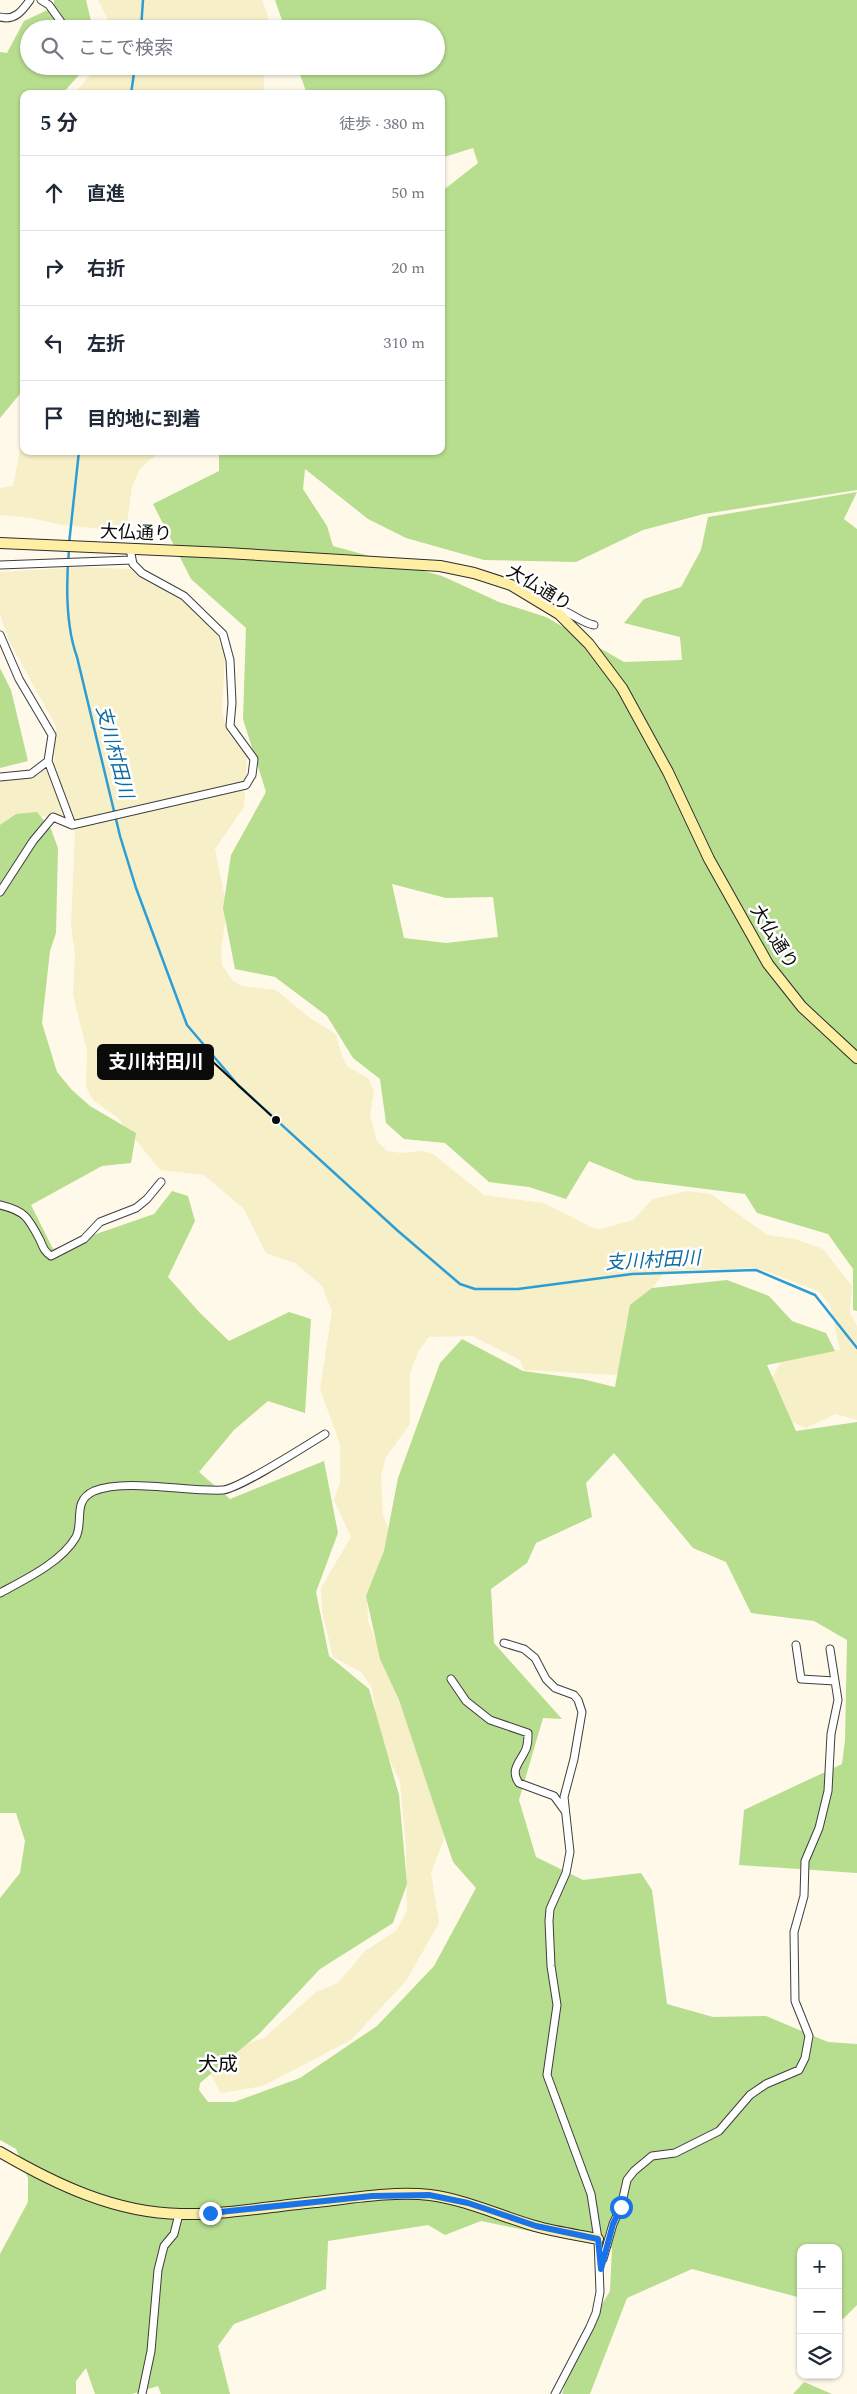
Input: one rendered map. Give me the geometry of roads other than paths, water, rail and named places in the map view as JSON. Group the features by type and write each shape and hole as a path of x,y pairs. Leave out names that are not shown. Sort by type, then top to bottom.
{"street":[{"path":"0,17 8,19 15,17 30,0"},
{"path":"41,0 49,5 60,20"},
{"name":"大仏通り","path":"0,543 226,553 440,566 474,573 511,586 551,609 589,644 622,688 668,772 709,859 768,964 802,1006 857,1058"},
{"path":"0,892 33,841 53,816 72,825 246,784 254,768 254,759 230,726 232,702 230,660 223,634 184,596 142,573 132,560 130,549"},
{"path":"0,565 132,560"},
{"path":"551,609 560,609 583,623 594,625"},
{"path":"0,635 19,679 52,735 48,761 72,825"},
{"path":"0,777 31,774 48,761"},
{"path":"0,1205 14,1208 29,1219 45,1252 51,1256 84,1239 100,1222 136,1208 161,1182"},
{"path":"0,1593 33,1575 65,1551 76,1536 79,1508 84,1499 93,1492 108,1487 224,1490 325,1434"},
{"path":"504,1643 524,1649 535,1658 546,1679 555,1688 574,1695 582,1712 574,1759 564,1797 570,1852 566,1873 550,1909 551,1966 557,2005 547,2075 591,2194 601,2269 600,2292 596,2314 556,2394"},
{"path":"796,1645 801,1679 835,1681"},
{"path":"601,2269 613,2224 621,2207 627,2180 634,2171 652,2156 675,2153 720,2131 750,2095 766,2084 799,2070 805,2058 809,2036 795,2001 794,1932 804,1896 805,1861 819,1828 828,1791 829,1749 838,1700 830,1649"},
{"path":"451,1679 466,1701 490,1720 528,1732 525,1752 515,1769 515,1779 518,1783 554,1796 566,1811"},
{"path":"0,2152 54,2183 88,2196 120,2205 179,2214 210,2213 372,2196 429,2195 468,2203 536,2226 598,2239"},
{"path":"142,2394 151,2351 158,2270 164,2246 174,2234 179,2214"}],"waterway":[{"name":"支川村田川","path":"142,20 143,0"},
{"name":"支川村田川","path":"132,90 134,75"},
{"name":"支川村田川","path":"69,544 79,455"},
{"name":"支川村田川","path":"69,549 67,590 70,631 120,836 136,888 187,1025 238,1085 398,1231 460,1284 475,1289 518,1289 632,1274 756,1270 815,1295 857,1348"}],"place":[{"name":"支川村田川","path":"276,1120"}],"district":[{"name":"犬成","path":"218,2065"}]}
